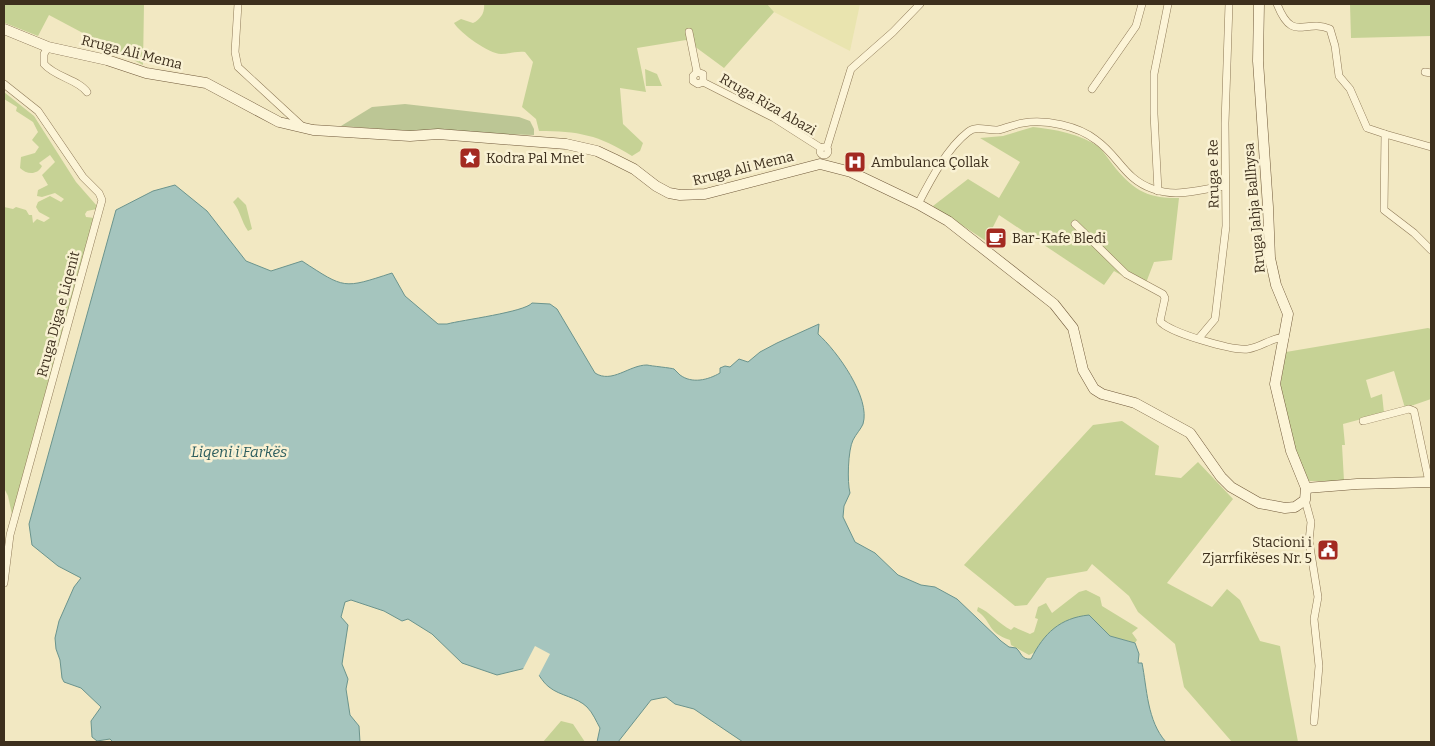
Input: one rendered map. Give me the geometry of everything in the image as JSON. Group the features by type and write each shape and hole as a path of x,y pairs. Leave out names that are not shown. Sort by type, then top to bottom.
{"street":[{"path":"238,4 235,52 238,67 304,128"},
{"name":"Rruga Riza Abazi","path":"689,32 696,72 693,76 693,81 698,84 703,82 774,118 824,154 851,69 893,32 920,4"},
{"path":"1092,89 1136,26 1142,4"},
{"path":"1158,191 1154,74 1168,4"},
{"name":"Rruga e Re","path":"1199,338 1215,319 1226,226 1225,186 1229,4"},
{"name":"Rruga Jahja Ballhysa","path":"1259,4 1258,61 1268,207 1269,253 1276,285 1287,308 1288,324 1275,387 1292,451 1306,488"},
{"path":"1277,4 1284,21 1289,24 1302,28 1319,27 1330,30 1335,46 1339,76 1350,88 1367,128 1431,147"},
{"name":"Rruga Ali Mema","path":"4,29 48,47 107,60 146,73 206,83 279,122 304,128 410,136 438,134 477,136 566,144 597,151 634,169 656,186 669,193 680,195 706,194 784,172 824,154 851,172 918,204 970,237 1061,310 1073,328 1083,370 1094,389 1102,394 1135,403 1190,433 1221,477 1231,487 1259,503 1285,508 1295,507 1305,500"},
{"path":"48,47 44,54 44,64 55,74 85,88 87,92"},
{"name":"Rruga Diga e Liqenit","path":"4,84 38,111 83,177 99,193 102,200 10,535 4,584"},
{"path":"918,204 938,168 966,133 977,128 995,130 1034,121 1060,125 1091,136 1105,148 1134,180 1158,191 1184,193 1225,186"},
{"path":"1385,134 1384,210 1414,233 1431,250"},
{"path":"1075,224 1126,274 1163,294 1165,298 1160,323 1171,330 1223,347 1246,349 1261,345 1274,337 1285,337"},
{"path":"1314,722 1319,666 1314,619 1318,597 1309,541 1311,522 1305,500 1306,488 1430,482 1414,411 1410,409 1363,421"}],"shaded area":[{"path":"767,4 860,4 850,51 774,12"}],"green space":[{"path":"4,4 144,4 143,65 49,15 38,36 5,23"},
{"path":"484,4 767,4 774,12 724,68 686,40 637,48 646,92 620,88 623,124 643,143 640,151 632,156 609,143 577,133 539,131 536,119 522,107 533,62 525,52 501,54 489,51 468,37 454,23 461,19 473,23 483,12"},
{"path":"1350,4 1431,4 1431,36 1351,38"},
{"path":"645,69 657,74 662,86 646,86"},
{"path":"4,92 34,116 76,182 97,206 97,209 87,211 85,214 86,217 95,218 13,519 8,496 4,488 4,207 13,209 16,207 26,210 29,215 32,215 33,223 37,219 44,222 50,218 39,212 36,207 38,202 50,196 61,202 64,199 55,193 42,197 37,196 38,190 48,185 42,175 55,162 50,155 39,163 42,166 34,173 25,172 20,168 21,157 35,153 39,147 32,140 38,132 33,122 16,111 17,107 4,99"},
{"path":"405,104 519,117 530,121 534,129 534,135 409,131 341,126 372,107"},
{"path":"1033,127 1076,135 1092,142 1099,147 1127,180 1141,191 1158,197 1179,198 1172,260 1154,262 1144,288 1114,271 1104,285 999,215 986,241 933,206 968,179 999,198 1020,162 980,138 1003,136"},
{"path":"238,197 246,205 252,229 248,231 233,202"},
{"path":"1431,329 1431,399 1405,408 1394,371 1366,380 1371,398 1382,394 1384,413 1343,424 1345,445 1342,445 1344,481 1309,481 1294,447 1280,387 1286,352"},
{"path":"1122,421 1159,446 1155,475 1181,478 1198,462 1233,499 1167,583 1212,607 1227,589 1240,600 1260,641 1280,646 1298,742 1232,742 1184,687 1175,644 1138,612 1129,596 1092,564 1087,571 1047,578 1027,605 1015,606 964,565 1093,425"},
{"path":"1086,590 1100,597 1102,606 1138,628 1132,633 1137,640 1135,643 1110,636 1043,641 1035,652 1029,655 1011,645 1010,640 997,634 986,619 977,611 978,607 1011,630 1014,627 1030,634 1034,632 1038,619 1035,618 1038,607 1046,603 1052,613 1079,592"},
{"path":"561,721 573,724 585,742 543,742"}],"water":[{"name":"Liqeni i Farkës","path":"175,185 207,211 246,261 271,271 302,261 327,277 345,284 363,282 392,273 405,296 438,324 506,313 518,310 532,303 550,304 557,309 595,373 601,376 614,375 647,365 674,369 685,378 695,380 710,378 720,373 720,368 730,367 739,359 748,362 760,352 819,324 818,334 843,363 851,376 862,401 864,413 863,424 851,445 848,474 850,493 844,506 843,517 855,542 875,553 898,575 921,585 935,587 957,599 1001,641 1009,647 1016,648 1025,658 1031,659 1047,634 1061,623 1089,615 1110,636 1135,643 1139,654 1138,663 1142,663 1151,714 1160,734 1166,742 743,742 694,709 675,704 666,697 651,700 618,742 597,742 600,728 589,709 578,701 549,687 536,671 530,667 497,675 462,663 432,634 408,619 402,621 384,611 351,600 345,602 341,617 348,625 342,664 348,679 346,689 350,715 359,726 360,742 113,742 110,739 97,741 92,737 91,721 101,707 81,688 64,682 56,649 55,638 59,621 74,587 81,578 58,566 32,545 29,524 116,210 153,191"}],"pier":[{"path":"535,646 550,654 538,677 530,669 522,671"}],"place":[{"name":"Kodra Pal Mnet","path":"470,158"},
{"name":"Ambulanca Çollak","path":"855,162"},
{"name":"Bar-Kafe Bledi","path":"996,238"},
{"name":"Stacioni i Zjarrfikëses Nr. 5","path":"1328,550"}]}
